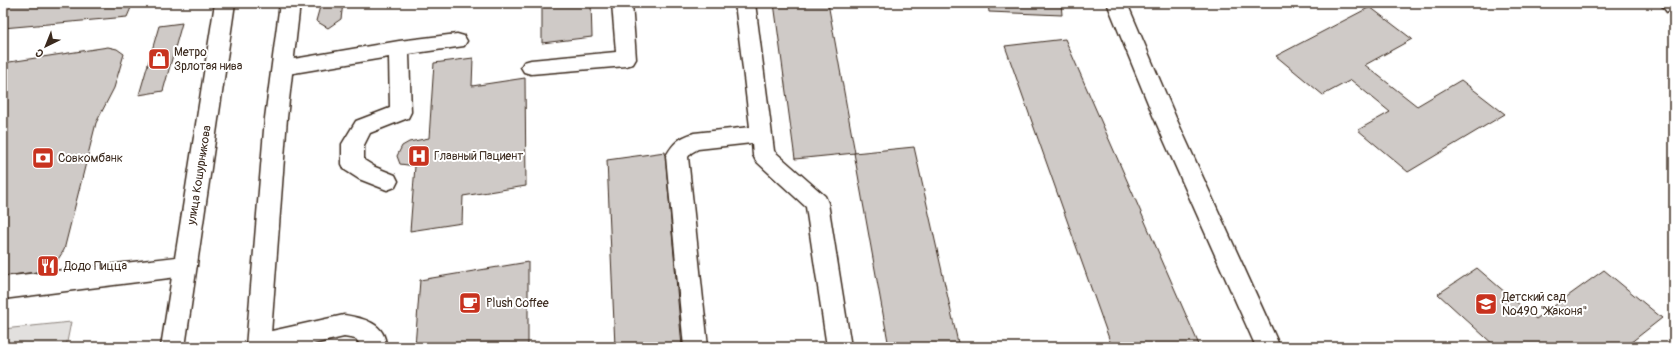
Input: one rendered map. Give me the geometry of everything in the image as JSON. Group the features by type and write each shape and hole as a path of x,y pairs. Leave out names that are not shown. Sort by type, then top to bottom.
{"main road":[{"name":"улица Кошурникова","path":"173,347 225,3"},
{"path":"290,3 276,118 258,346 344,326 363,330 374,342 374,347"},
{"path":"532,67 626,59 622,3"},
{"path":"745,3 764,155 817,203 839,347"},
{"path":"1117,3 1165,118 1268,347"},
{"path":"1670,3 1674,7"},
{"path":"282,68 399,48 457,41"},
{"path":"387,181 367,173 354,164 353,144 363,127 401,112 399,48"},
{"path":"696,347 677,156 683,147 694,141 761,134"},
{"path":"3,288 185,266"}],"shaded area":[{"path":"71,322 66,347 3,347 3,329"}],"building":[{"path":"3,3 133,3 127,17 3,28"},
{"path":"321,3 343,3 341,19 328,28 316,21"},
{"path":"542,3 591,3 592,37 542,43"},
{"path":"774,3 828,3 855,153 795,159"},
{"path":"988,3 1061,3 1062,15 989,12"},
{"path":"1370,7 1412,39 1365,65 1417,106 1461,80 1505,114 1408,172 1358,130 1390,112 1351,80 1323,95 1276,56"},
{"path":"182,23 163,91 139,95 159,26"},
{"path":"1065,39 1200,347 1112,347 1005,46"},
{"path":"108,47 117,49 124,54 114,88 96,123 64,250 55,264 47,271 3,276 3,63"},
{"path":"473,58 472,86 525,78 526,186 463,196 462,223 410,231 415,166 400,164 397,156 402,146 409,142 429,138 434,63"},
{"path":"914,147 959,347 889,347 854,153"},
{"path":"665,152 682,347 615,347 607,160"},
{"path":"528,262 528,347 415,347 420,280"},
{"path":"1477,268 1536,319 1604,270 1662,318 1625,347 1496,347 1438,294"}],"place":[{"name":"Метро Зрлотая нива","path":"159,59"},
{"name":"Главный Пациент","path":"419,156"},
{"name":"Совкомбанк","path":"43,158"},
{"name":"Додо Пицца","path":"48,266"},
{"name":"Plush Coffee","path":"470,303"},
{"name":"Детский сад №490 \"Жаконя\"","path":"1486,304"}]}
